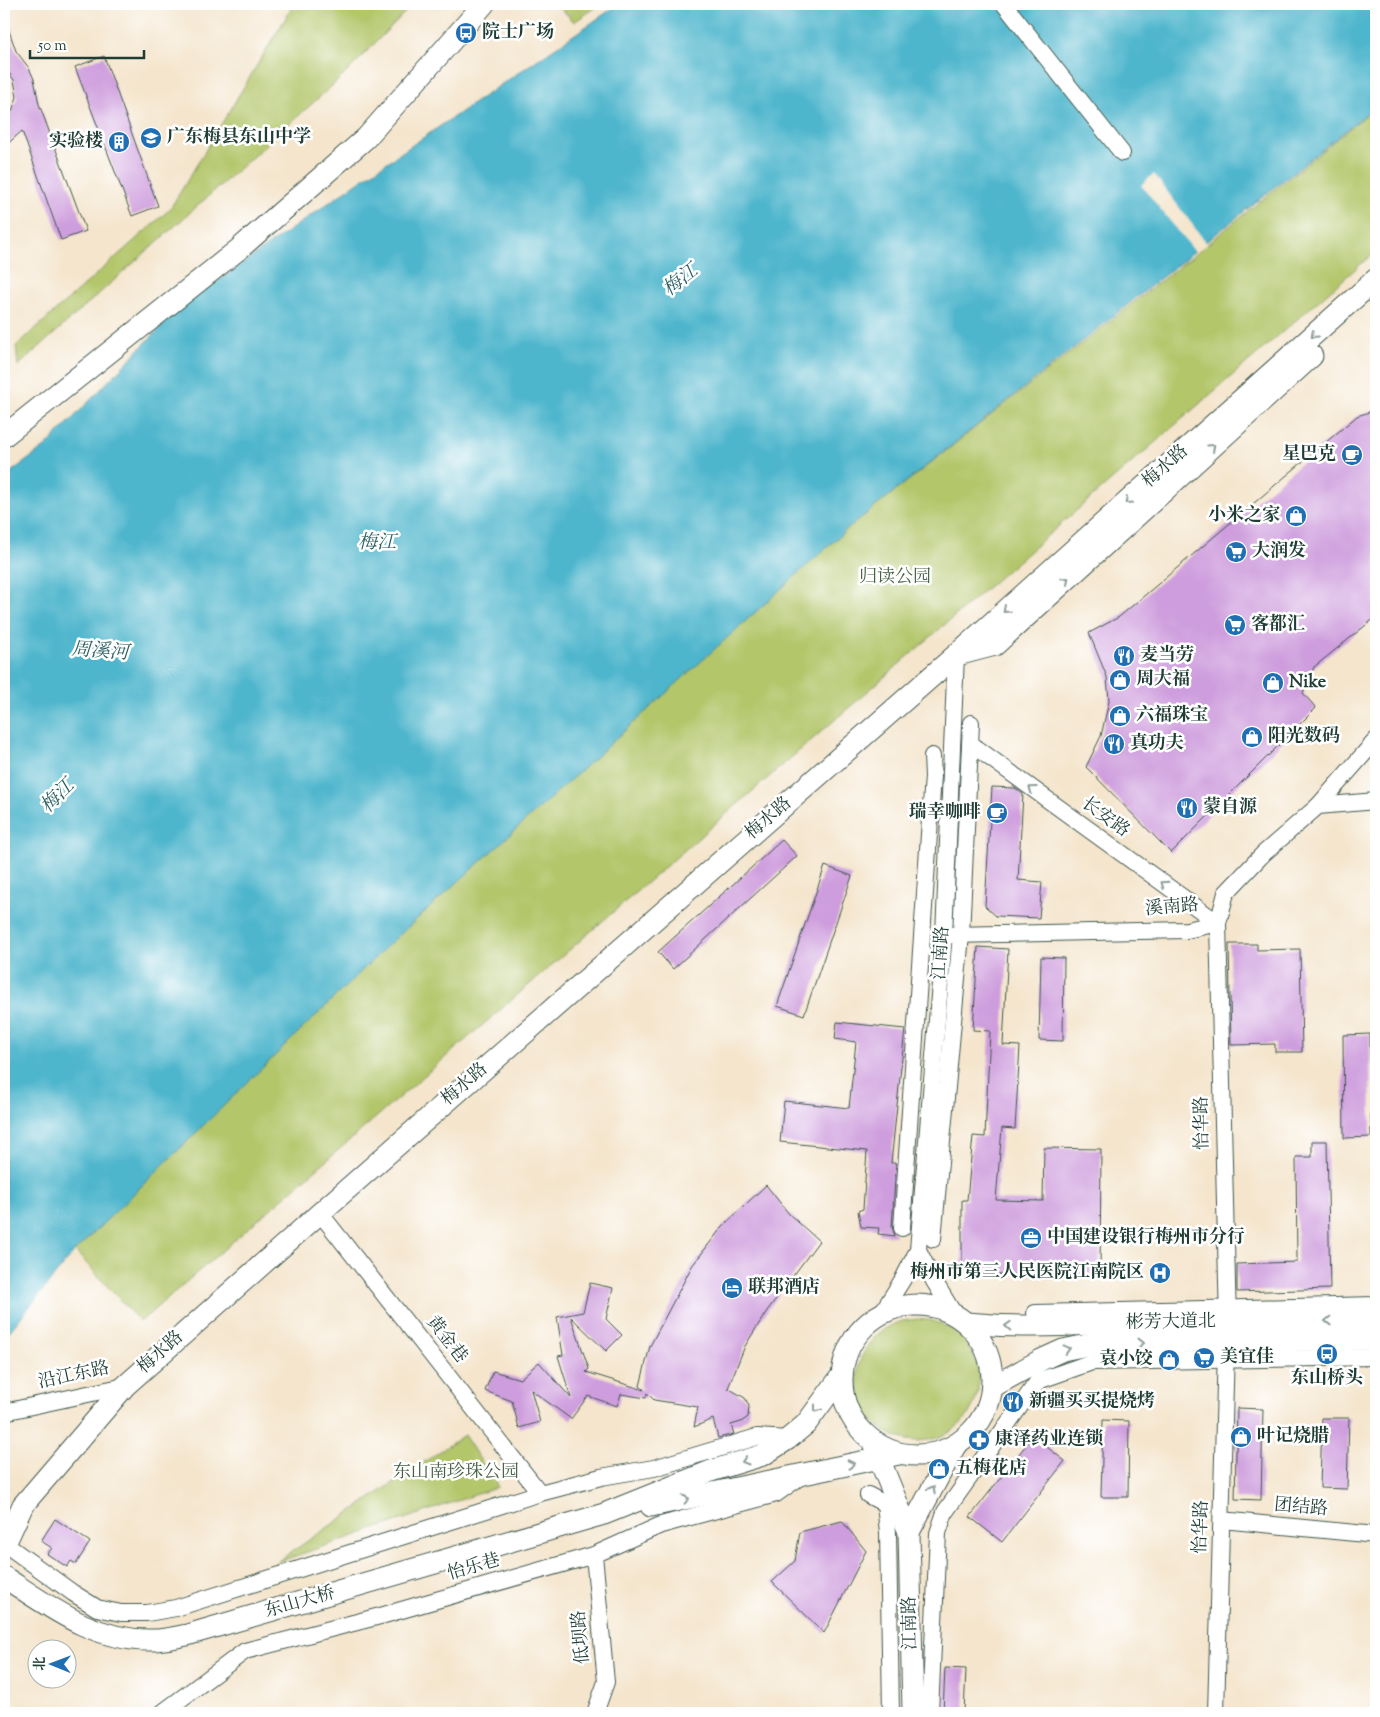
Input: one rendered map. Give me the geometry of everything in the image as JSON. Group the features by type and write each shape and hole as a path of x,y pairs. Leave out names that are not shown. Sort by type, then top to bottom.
{"main road":[{"path":"4,436 238,249 366,138 484,4"},
{"name":"梅水路","path":"5,1544 23,1505 124,1386 956,655 1376,279"},
{"name":"梅水路","path":"956,655 994,645 1376,298"},
{"path":"604,1514 804,1475 883,1451 914,1456 928,1456 955,1446 967,1438 977,1427 984,1415 990,1401 992,1372 987,1352 976,1333 960,1318 940,1308 910,1305 895,1308 881,1314 858,1333 844,1360 842,1390 852,1419 861,1431 883,1451"},
{"name":"彬芳大道北","path":"960,1318 1006,1327 1092,1324 1227,1333 1376,1339"},
{"name":"彬芳大道北","path":"992,1387 1063,1350 1092,1344 1376,1320"},
{"path":"604,1514 712,1471 763,1455 788,1439 806,1424 842,1375"},
{"name":"江南路","path":"909,1532 955,1446"},
{"name":"江南路","path":"883,1451 909,1532 913,1713"},
{"name":"东山大桥","path":"9,1580 66,1618 121,1638 153,1640 187,1635 219,1627 604,1514"}],"street":[{"path":"1004,4 1122,153"},
{"name":"江南路","path":"881,1314 903,1279 918,1250 944,935 956,655"},
{"path":"933,1239 961,935 971,723"},
{"name":"溪南路","path":"944,935 1187,930 1218,923 1226,893 1263,854 1318,806 1376,740"},
{"name":"长安路","path":"970,744 1218,923"},
{"path":"902,1228 932,786 932,756"},
{"path":"1318,806 1376,801"},
{"name":"怡华路","path":"1216,1713 1227,1333 1218,923"},
{"name":"黄金巷","path":"320,1212 540,1493"},
{"path":"918,1250 934,1281 960,1318"},
{"path":"930,1713 938,1533 945,1512 1038,1382 1092,1362 1227,1333 1376,1305"},
{"path":"1035,1313 1227,1333 1376,1356"},
{"name":"沿江东路","path":"4,1412 124,1386"},
{"path":"5,1544 97,1608 121,1613 147,1613 176,1608 540,1493 601,1477 654,1468 757,1437 788,1439"},
{"name":"怡乐巷","path":"162,1713 245,1652 384,1615 594,1555 661,1525 776,1494 804,1475"},
{"path":"868,1495 885,1504 888,1532 891,1713"},
{"name":"团结路","path":"1222,1520 1376,1534"},
{"name":"低坝路","path":"594,1555 606,1682 595,1713"}],"green space":[{"path":"294,4 413,4 342,77 18,366 16,346 170,209"},
{"path":"557,4 601,4 574,22"},
{"name":"归读公园","path":"1376,107 1376,251 140,1322 75,1251 386,947 846,530 1200,250"},
{"path":"918,1319 930,1320 941,1324 961,1337 974,1357 978,1368 978,1392 974,1403 961,1423 941,1436 930,1440 918,1441 906,1440 895,1436 875,1423 862,1403 858,1392 857,1380 858,1368 862,1357 875,1337 895,1324 906,1320"},
{"name":"东山南珍珠公园","path":"464,1435 498,1487 275,1563"}],"water":[{"name":"梅江","path":"619,4 1376,4 1376,106 846,530 386,947 75,1251 4,1338 4,477 45,447 179,308 364,178"}],"pier":[{"path":"1154,174 1207,244 1196,253 1141,185"}],"building":[{"path":"4,22 6,22 16,51 29,68 34,79 39,104 86,231 61,240 22,131 4,147 4,123 11,114 17,97 14,80 4,66"},
{"name":"实验楼","path":"104,56 158,206 132,216 75,67"},
{"name":"客都汇","path":"1376,410 1376,617 1314,667 1303,693 1316,708 1171,853 1086,767 1101,736 1109,701 1107,677 1089,633 1119,617 1357,416"},
{"path":"992,787 1015,788 1023,794 1018,880 1042,882 1039,918 996,916 985,906"},
{"path":"782,840 797,856 673,969 658,952"},
{"path":"825,866 852,876 804,1015 777,1006"},
{"path":"1229,944 1257,944 1257,950 1300,949 1302,1052 1275,1052 1275,1044 1231,1045"},
{"name":"中国建设银行梅州市分行","path":"978,947 1008,949 1003,1045 1020,1046 1015,1129 1002,1128 996,1200 1043,1201 1044,1148 1101,1149 1100,1276 962,1274 962,1200 967,1200 973,1136 985,1137 990,1031 973,1030"},
{"path":"1041,957 1064,958 1063,1041 1039,1040"},
{"path":"837,1022 905,1029 891,1163 896,1163 892,1227 895,1236 878,1234 879,1228 861,1227 858,1211 863,1209 867,1151 780,1142 784,1101 849,1108 856,1042 835,1039"},
{"path":"1370,1034 1371,1137 1344,1138 1343,1035"},
{"path":"1312,1141 1327,1141 1330,1289 1237,1292 1237,1264 1297,1262 1296,1157 1312,1157"},
{"name":"联邦酒店","path":"766,1185 789,1214 819,1241 767,1311 745,1346 728,1388 745,1398 749,1406 748,1417 741,1422 731,1425 734,1434 718,1438 713,1419 694,1427 698,1407 654,1400 647,1393 646,1398 621,1394 617,1406 588,1396 571,1419 531,1390 540,1422 519,1428 512,1401 485,1391 493,1371 520,1379 539,1362 571,1398 558,1356 563,1355 557,1317 583,1312 590,1283 613,1288 606,1319 622,1335 606,1351 571,1317 589,1369 586,1372 644,1390 640,1386 650,1346 692,1266 722,1227"},
{"path":"1237,1408 1263,1409 1261,1500 1235,1499"},
{"path":"1322,1418 1349,1418 1347,1489 1320,1488"},
{"path":"1103,1420 1129,1421 1128,1497 1101,1497"},
{"path":"1033,1436 1065,1461 1002,1542 970,1517"},
{"path":"55,1519 90,1542 76,1564 71,1561 67,1567 47,1554 52,1548 41,1541"},
{"path":"842,1521 866,1551 824,1633 772,1582 795,1561 800,1532"},
{"path":"945,1668 966,1669 964,1713 943,1713"}],"place":[{"name":"院士广场","path":"466,33"},
{"name":"广东梅县东山中学","path":"151,138"},
{"name":"实验楼","path":"119,142"},
{"name":"星巴克","path":"1352,455"},
{"name":"小米之家","path":"1296,516"},
{"name":"大润发","path":"1236,552"},
{"name":"客都汇","path":"1235,625"},
{"name":"麦当劳","path":"1124,656"},
{"name":"周大福","path":"1120,680"},
{"name":"Nike","path":"1273,683"},
{"name":"六福珠宝","path":"1120,716"},
{"name":"阳光数码","path":"1252,737"},
{"name":"真功夫","path":"1114,744"},
{"name":"蒙自源","path":"1187,808"},
{"name":"瑞幸咖啡","path":"997,813"},
{"name":"中国建设银行梅州市分行","path":"1031,1238"},
{"name":"梅州市第三人民医院江南院区","path":"1160,1273"},
{"name":"联邦酒店","path":"732,1288"},
{"name":"东山桥头","path":"1327,1354"},
{"name":"美宜佳","path":"1204,1358"},
{"name":"袁小饺","path":"1169,1360"},
{"name":"新疆买买提烧烤","path":"1013,1402"},
{"name":"叶记烧腊","path":"1241,1437"},
{"name":"康泽药业连锁","path":"979,1440"},
{"name":"五梅花店","path":"939,1469"}],"water label":[{"name":"周溪河","path":"100,652"}]}
